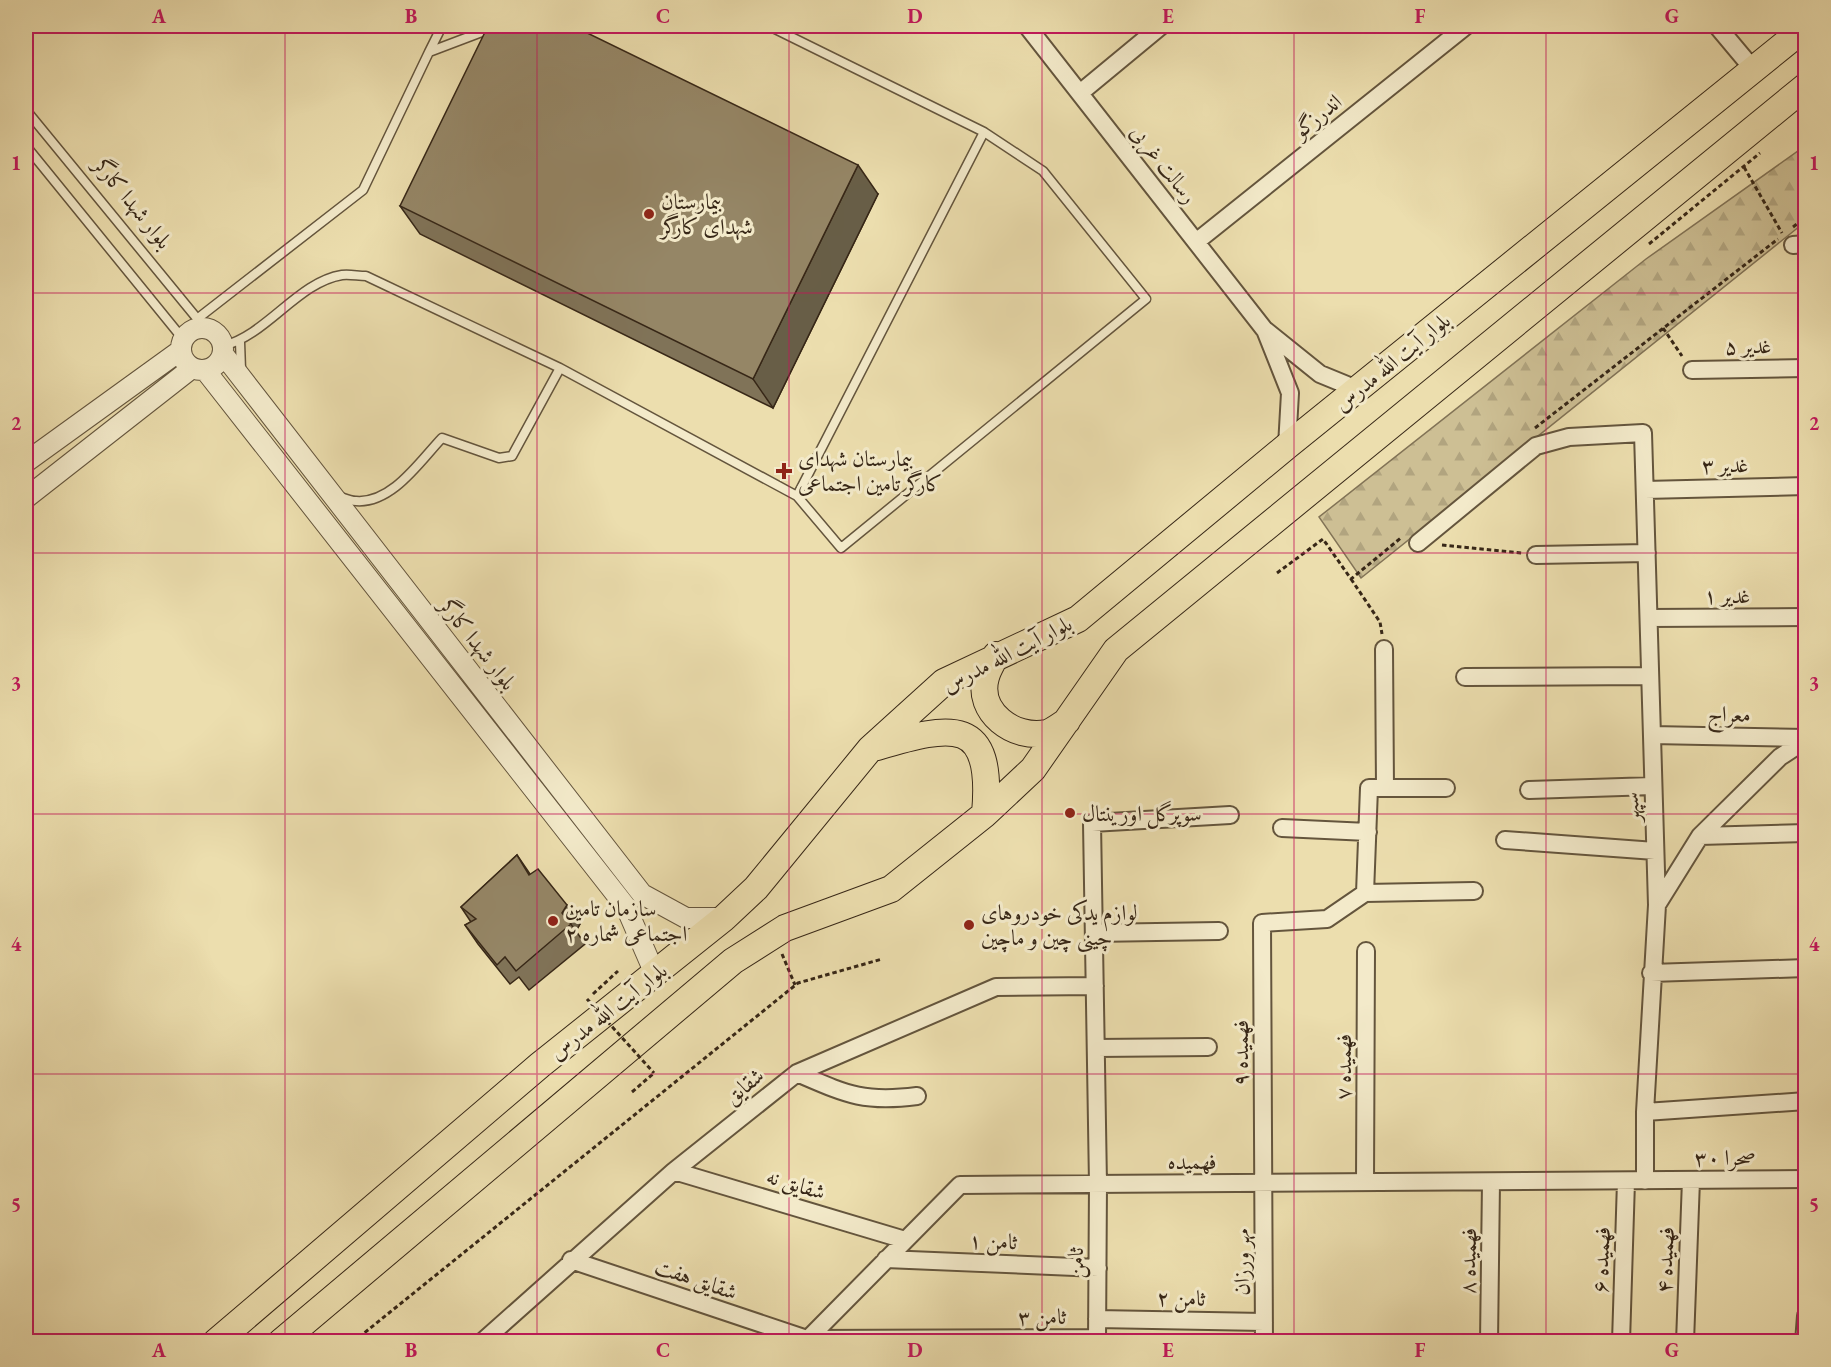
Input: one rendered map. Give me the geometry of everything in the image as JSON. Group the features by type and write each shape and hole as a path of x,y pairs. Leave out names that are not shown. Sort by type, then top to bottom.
{"main road":[{"name":"بلوار آیت الله مدرس","path":"216,1341 540,1065 724,918 756,888 870,749 944,682 996,655 1078,619 1287,446 1806,27"},
{"name":"بلوار آیت الله مدرس","path":"281,1341 733,961 785,928 891,890 985,814 1033,769 1116,650 1806,86"},
{"path":"996,655 986,678 987,702 1001,723 1024,734 1048,733 1069,719"},
{"path":"870,749 923,733 951,730 973,741 984,761 988,782 985,814"}],"street":[{"name":"رسالت غربی","path":"1027,26 1264,330 1320,374 1359,390"},
{"path":"1080,93 1161,26"},
{"name":"اندرزگو","path":"1196,242 1466,26"},
{"path":"1717,26 1753,69"},
{"path":"26,462 182,344 200,323 217,333 229,347 219,362 199,369 26,498"},
{"name":"رسالت غربی","path":"1264,330 1290,393 1287,446"},
{"path":"182,344 184,360 199,369"},
{"name":"بلوار شهدا کارگر","path":"229,347 241,377 642,894 686,918 724,918"},
{"name":"غدیر ۵","path":"1692,370 1806,368"},
{"name":"بلوار شهدا کارگر","path":"199,369 626,907 655,974"},
{"name":"سپهر","path":"1414,536 1536,446 1569,437 1643,433 1657,904 1651,973 1645,1112 1645,1180"},
{"name":"غدیر ۳","path":"1645,490 1806,486"},
{"path":"1536,555 1647,553"},
{"name":"غدیر ۱","path":"1648,618 1806,617"},
{"path":"1384,649 1385,788"},
{"path":"1465,677 1650,676"},
{"name":"معراج","path":"1652,735 1806,739"},
{"path":"1657,904 1700,836 1780,757 1806,739"},
{"path":"1529,790 1653,786"},
{"path":"1446,788 1370,788 1365,893 1474,891"},
{"name":"ثامن","path":"1097,1340 1098,1184 1092,824 1230,815"},
{"path":"1282,828 1368,832"},
{"path":"1700,836 1806,833"},
{"path":"1504,840 1655,851"},
{"name":"فهمیده ۹","path":"1264,1183 1262,923 1327,919 1365,893"},
{"path":"1094,933 1219,931"},
{"name":"فهمیده ۷","path":"1365,1182 1366,951"},
{"path":"1651,973 1806,968"},
{"name":"شقایق","path":"482,1341 674,1171 797,1073 996,987 1095,986"},
{"path":"1096,1048 1208,1047"},
{"path":"797,1073 846,1094 882,1101 917,1096"},
{"path":"1645,1112 1767,1101 1806,1101"},
{"name":"شقایق نه","path":"674,1171 905,1240"},
{"name":"صحرا ۳۰","path":"1645,1180 1806,1179"},
{"name":"فهمیده","path":"806,1340 960,1185 1645,1180"},
{"name":"فهمیده ۴","path":"1685,1341 1691,1180"},
{"name":"فهمیده ۶","path":"1621,1341 1626,1181"},
{"name":"فهمیده ۸","path":"1489,1341 1491,1182"},
{"name":"مهر ورزان","path":"1264,1183 1264,1341"},
{"name":"ثامن ۱","path":"886,1259 1098,1268"},
{"name":"شقایق هفت","path":"571,1260 806,1340"},
{"path":"1804,1341 1806,1316"},
{"name":"ثامن ۲","path":"1097,1319 1264,1322"},
{"name":"ثامن ۳","path":"806,1340 1097,1340"}],"lane":[{"path":"200,323 363,190 442,26"},
{"path":"429,52 487,30 489,26"},
{"path":"229,347 312,288 341,275 366,276 560,368 797,496 840,548 1146,299 1042,171 984,132 769,26"},
{"name":"بلوار شهدا کارگر","path":"26,110 200,323"},
{"path":"797,496 984,132"},
{"path":"26,146 182,344"},
{"path":"332,494 357,501 380,496 399,484 442,438 499,458 512,456 560,368"}],"path":[{"path":"1744,167 1794,241"},
{"path":"1532,430 1663,328 1794,241 1806,218"},
{"path":"1663,328 1692,370"},
{"path":"1351,579 1414,536 1536,555"},
{"path":"1277,573 1323,539 1380,622 1384,649"},
{"path":"782,954 795,985"},
{"path":"354,1341 795,985 882,959"},
{"path":"618,971 587,999 654,1073 632,1092"}],"green space":[{"path":"1805,146 1805,222 1361,578 1319,517 1646,259"}],"building":[{"name":"بیمارستان شهدای کارگر","path":"488,26 573,26 858,165 753,379 400,206"},
{"path":"517,855 529,875 538,869 567,905 562,913 571,924 516,971 505,957 497,965 465,925 476,919 461,907"}],"place":[{"name":"بیمارستان شهدای کارگر","path":"649,214"},
{"name":"بیمارستان شهدای کارگر تامین اجتماعی","path":"784,471"},
{"name":"سوپرگل اورینتال","path":"1070,813"},
{"name":"سازمان تامین اجتماعی شماره ۲","path":"553,921"},
{"name":"لوازم یدکی خودروهای چینی چین و ماچین","path":"969,925"}]}
